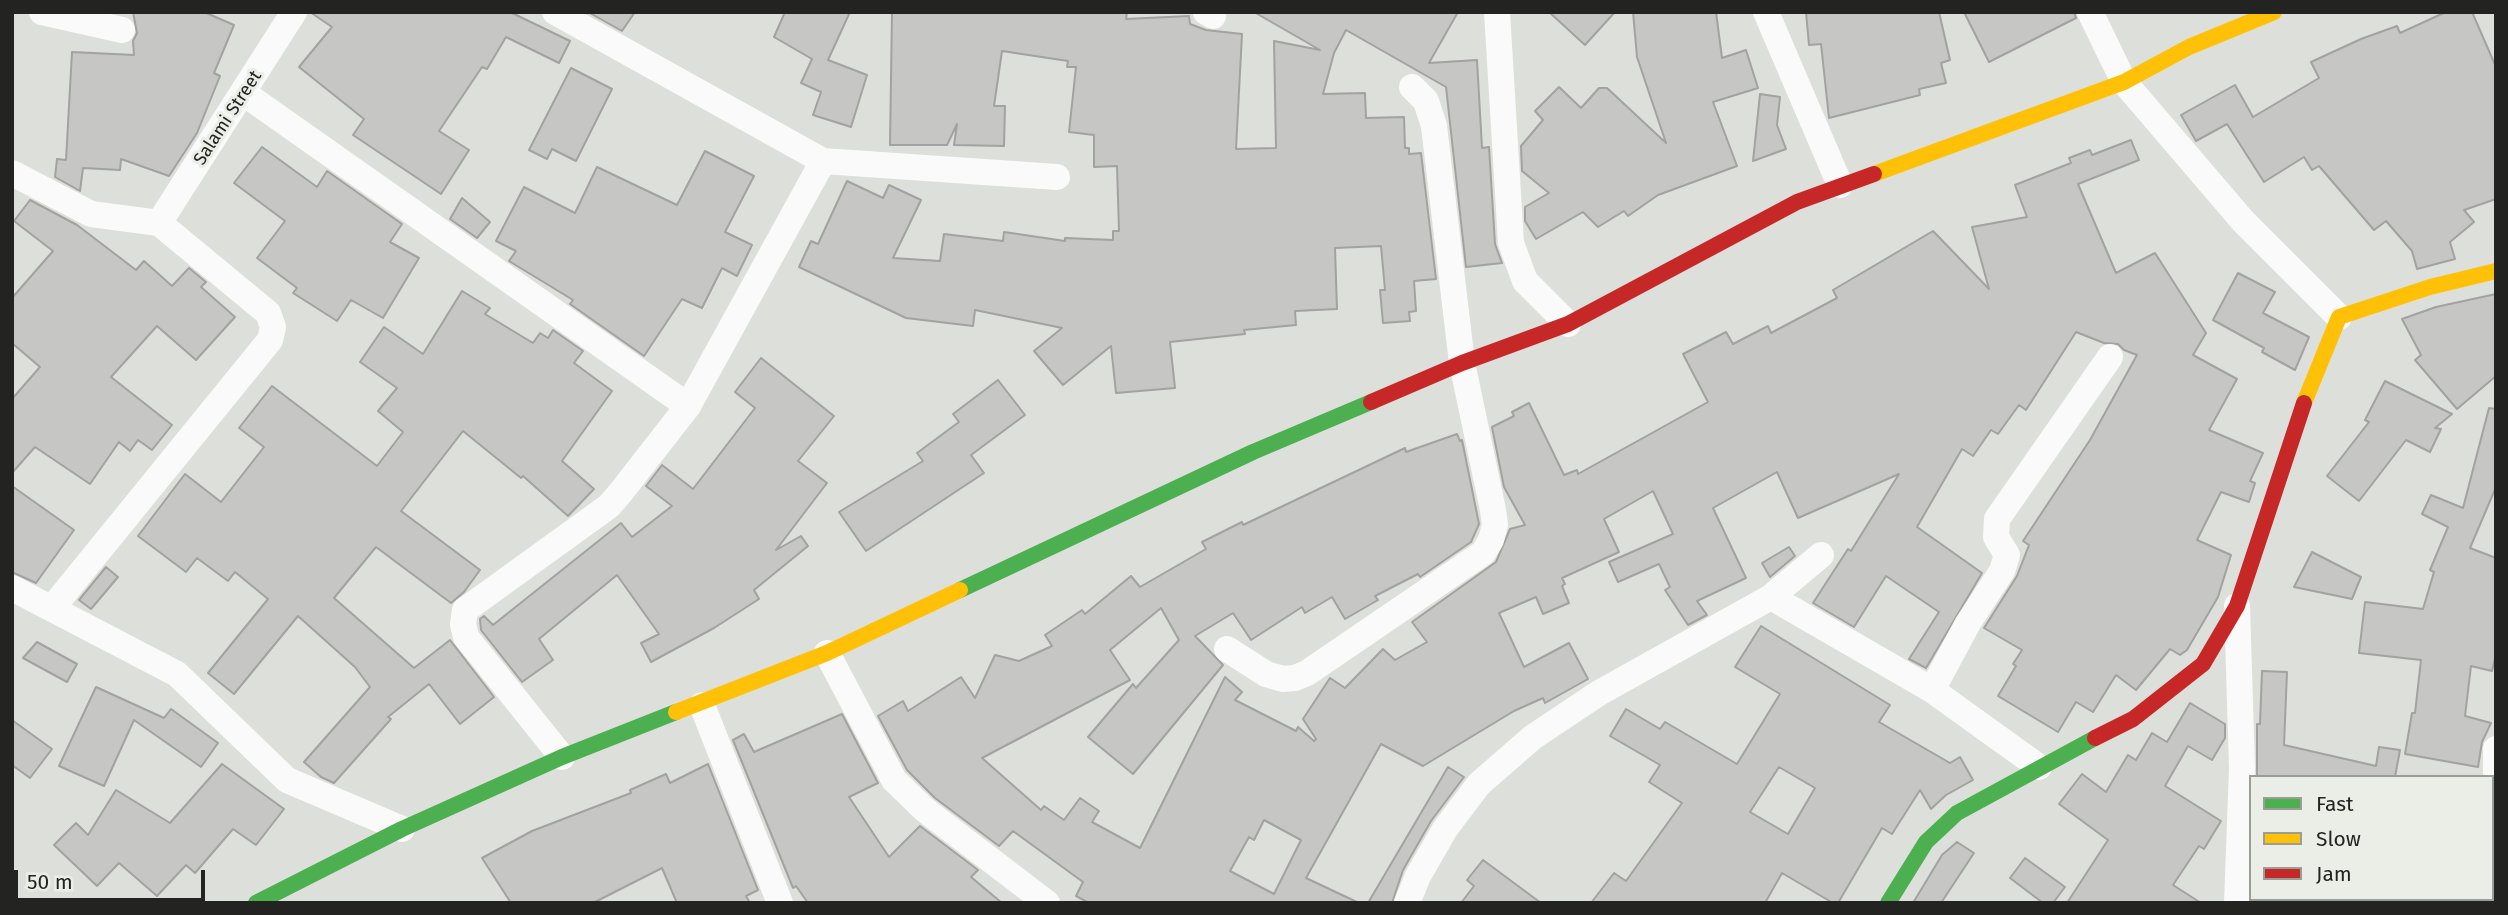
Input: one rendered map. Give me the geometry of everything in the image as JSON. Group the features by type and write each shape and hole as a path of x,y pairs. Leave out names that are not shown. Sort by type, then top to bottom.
{"street":[{"path":"42,12 122,30"},
{"name":"Salami Street","path":"159,223 294,12"},
{"path":"555,12 823,161 1056,177"},
{"path":"1497,12 1511,243 1525,281 1568,324"},
{"path":"1766,12 1840,186"},
{"path":"2090,12 2124,82 2243,221 2339,317"},
{"path":"257,903 292,896 402,830 562,757 702,705 827,653 1253,452 1462,363 1568,324 1797,202 2124,82 2189,47 2274,12"},
{"path":"1227,649 1266,674 1283,679 1295,678 1307,673 1483,553 1492,540 1494,518 1462,363 1434,126 1426,101 1412,87"},
{"path":"244,94 688,406"},
{"path":"562,757 466,638 463,624 465,610 609,506 688,406 823,161"},
{"path":"12,173 91,214 159,223 268,313 273,327 270,340 53,607"},
{"path":"2339,317 2430,287 2496,271"},
{"path":"1888,903 1926,842 1957,813 2133,719 2203,664 2237,607 2295,428 2339,317"},
{"path":"1932,690 1968,623 2002,571 2007,555 1996,537 1997,519 2110,357"},
{"path":"1407,903 1418,876 1444,829 1479,784 1533,737 1599,694 1771,597 1821,555"},
{"path":"12,588 53,607 177,674 287,780 402,830"},
{"path":"1771,597 1932,690 2039,767"},
{"path":"2237,607 2242,768 2237,903"},
{"path":"827,653 894,780 925,810 1047,903"},
{"path":"702,705 780,903"},
{"path":"2496,749 2496,772"}],"building":[{"path":"133,12 204,12 234,25 214,73 220,76 197,133 169,176 121,159 120,170 83,168 80,191 55,177 57,159 66,160 72,52 134,55 133,41 137,33"},
{"path":"310,12 510,12 570,41 559,63 506,37 487,69 482,67 439,131 469,150 441,194 353,135 364,119 299,67 332,27"},
{"path":"588,12 635,12 622,31"},
{"path":"785,12 850,12 828,60 867,75 851,127 813,115 821,92 801,83 812,59 774,37"},
{"path":"892,12 1127,12 1126,19 1189,16 1190,24 1206,30 1242,34 1236,149 1276,148 1274,41 1320,50 1254,12 1458,12 1429,63 1477,60 1482,148 1489,147 1495,244 1502,263 1466,267 1446,87 1346,30 1334,53 1323,94 1365,93 1366,118 1404,117 1405,148 1409,148 1409,154 1421,153 1436,279 1414,281 1416,311 1409,312 1410,321 1383,323 1380,290 1385,290 1381,246 1335,248 1337,309 1295,311 1296,325 1244,330 1245,334 1170,342 1175,388 1116,393 1111,346 1063,385 1034,351 1062,328 975,310 973,326 906,318 799,267 811,241 818,244 847,181 883,198 889,185 921,200 893,258 940,261 944,234 1003,241 1004,232 1065,241 1065,238 1113,240 1113,231 1119,231 1117,166 1094,167 1094,135 1069,132 1076,67 1067,67 1068,61 1002,51 994,106 1005,106 1004,146 954,145 957,124 947,145 890,145"},
{"path":"1549,12 1615,12 1585,45"},
{"path":"1633,12 1716,12 1722,58 1746,50 1758,88 1713,102 1737,166 1658,195 1628,216 1624,211 1598,227 1583,212 1536,239 1525,221 1525,207 1549,193 1522,171 1521,146 1543,120 1535,111 1559,87 1581,108 1599,88 1607,88 1666,143 1637,57"},
{"path":"1806,12 1939,12 1950,60 1941,63 1946,83 1919,89 1920,95 1829,118 1821,44 1809,45"},
{"path":"1964,12 2074,12 2076,18 1989,62"},
{"path":"2446,12 2472,12 2496,67 2496,199 2464,210 2474,222 2450,242 2455,259 2417,269 2412,251 2386,221 2374,230 2319,166 2312,170 2304,157 2264,182 2227,124 2196,141 2181,115 2235,85 2253,117 2319,78 2311,62 2361,39 2397,26 2400,33"},
{"path":"571,68 612,89 576,161 552,149 547,159 529,150"},
{"path":"1760,94 1780,97 1777,125 1786,149 1753,161"},
{"path":"2131,140 2139,160 2078,184 2116,273 2155,253 2206,333 2193,355 2237,379 2209,430 2263,453 2250,481 2255,483 2249,502 2221,492 2197,540 2231,555 2218,597 2187,650 2180,655 2170,649 2136,690 2116,675 2093,712 2076,702 2058,732 1998,696 2022,650 1984,628 2017,576 2029,545 2023,541 2090,440 2137,355 2124,350 2118,344 2104,343 2076,332 2026,410 2019,405 1998,434 1991,430 1973,456 1962,449 1917,527 1982,573 1926,668 1909,659 1939,612 1886,576 1854,627 1813,603 1848,549 1851,551 1899,474 1798,518 1777,472 1713,508 1746,578 1697,601 1707,615 1688,625 1665,590 1670,587 1659,564 1618,582 1609,562 1673,534 1653,491 1604,519 1619,552 1562,578 1565,584 1562,586 1569,603 1543,614 1536,597 1499,613 1524,667 1569,643 1588,679 1545,703 1543,698 1514,711 1423,766 1381,744 1306,878 1359,903 1089,903 1076,896 1083,882 1013,831 999,846 935,798 907,770 878,716 903,701 908,711 961,677 975,698 995,655 1019,661 1052,646 1045,635 1082,610 1085,614 1131,576 1140,587 1206,549 1202,542 1242,522 1243,525 1405,448 1406,452 1457,434 1460,441 1462,440 1479,524 1471,542 1420,577 1418,574 1375,596 1378,600 1345,619 1332,597 1305,613 1302,607 1251,640 1233,613 1195,636 1223,665 1133,774 1088,737 1133,684 1136,688 1179,640 1161,608 1110,650 1130,680 982,758 1041,810 1044,806 1064,820 1080,798 1099,811 1092,822 1140,848 1225,677 1242,692 1235,700 1296,731 1298,727 1314,741 1316,739 1303,719 1330,678 1345,688 1383,649 1395,660 1427,642 1412,622 1496,562 1510,529 1525,525 1504,487 1492,427 1514,416 1512,412 1529,403 1564,475 1577,470 1578,474 1708,402 1683,354 1726,332 1733,344 1768,326 1771,333 1837,298 1833,290 1933,231 1989,289 1972,227 2027,217 2015,185 2071,163 2069,158 2090,150 2092,155","holes":["1264,820 1301,840 1274,894 1230,871 1249,837 1254,840"]},
{"path":"262,147 317,187 327,171 402,224 390,242 419,258 383,318 351,300 337,321 293,293 297,288 257,258 285,221 234,183"},
{"path":"705,151 754,176 725,232 752,245 737,276 722,268 702,308 682,299 644,356 570,304 573,300 509,261 516,251 496,241 524,187 575,213 597,167 677,205"},
{"path":"462,198 490,222 477,238 450,219"},
{"path":"30,200 77,225 136,270 144,261 172,286 189,268 206,282 201,287 235,317 196,360 157,326 111,377 172,425 152,450 138,440 130,451 119,442 90,484 35,447 12,473 12,399 40,367 12,343 12,298 53,251 14,221"},
{"path":"2238,273 2275,292 2263,313 2309,337 2295,370 2262,352 2264,348 2213,320"},
{"path":"462,291 490,308 485,314 533,343 540,333 548,338 553,330 583,351 574,363 612,391 562,461 594,489 568,516 523,476 521,478 463,431 401,511 480,570 464,592 451,603 376,547 334,598 414,668 450,640 494,697 460,724 429,684 388,717 391,719 334,783 321,777 304,762 370,687 355,667 298,616 234,694 208,673 268,599 235,572 228,581 197,558 186,572 138,536 185,474 221,502 264,447 239,428 272,386 377,466 403,432 378,411 397,388 360,362 384,327 423,354"},
{"path":"2496,294 2496,376 2457,409 2415,360 2421,355 2402,319 2436,307"},
{"path":"761,358 834,416 798,461 827,483 776,550 801,536 808,546 754,590 759,599 714,628 651,662 641,643 659,634 617,575 539,639 553,660 522,682 481,630 480,619 484,616 493,625 621,523 632,537 672,506 646,486 662,465 693,489 755,408 735,392"},
{"path":"998,380 1025,415 971,455 984,473 866,551 839,512 923,461 917,453 959,422 953,414"},
{"path":"2385,381 2452,414 2435,428 2441,429 2430,452 2406,440 2359,501 2327,476 2369,422 2365,420"},
{"path":"2489,408 2496,409 2496,487 2470,548 2496,558 2496,654 2492,671 2471,666 2465,716 2491,723 2482,742 2478,767 2405,754 2412,713 2415,713 2421,660 2359,653 2365,602 2423,609 2434,572 2430,570 2448,527 2422,514 2431,495 2463,508"},
{"path":"12,486 74,530 36,583 12,572"},
{"path":"1789,547 1795,556 1770,577 1762,563"},
{"path":"2312,552 2361,577 2352,599 2294,587"},
{"path":"106,567 118,577 91,609 79,600"},
{"path":"1761,626 1890,705 1879,722 1950,763 1960,757 1973,780 1946,795 1931,809 1920,790 1892,834 1882,828 1838,903 1833,903 1782,873 1765,903 1591,903 1614,873 1626,881 1682,803 1649,782 1660,765 1610,736 1626,709 1660,729 1665,722 1737,764 1780,694 1735,667","holes":["1779,767 1815,788 1788,834 1750,812"]},
{"path":"37,642 77,664 67,682 23,658"},
{"path":"2262,671 2287,672 2284,745 2376,766 2379,747 2400,750 2395,775 2257,775 2257,724 2260,724"},
{"path":"96,687 164,718 171,709 218,743 201,767 134,720 104,786 59,766"},
{"path":"2190,703 2225,724 2225,738 2212,760 2188,746 2165,786 2221,821 2204,849 2199,846 2173,885 2201,903 2067,903 2108,840 2059,804 2082,774 2106,792 2128,755 2136,760 2152,733 2167,742"},
{"path":"842,714 878,783 849,797 889,857 920,826 978,870 971,877 1002,903 808,903 796,886 793,888 733,740 744,734 754,752"},
{"path":"12,720 52,749 30,778 12,765"},
{"path":"222,764 284,809 256,845 233,829 195,873 186,865 157,896 119,863 97,886 54,845 76,823 88,835 116,790 170,823"},
{"path":"708,764 758,890 746,896 750,903 677,903 662,868 593,903 511,903 482,858 532,831 631,793 630,790 666,774 670,783"},
{"path":"1448,767 1464,777 1431,821 1403,870 1392,903 1368,903"},
{"path":"1957,842 1974,853 1941,903 1913,903 1942,855"},
{"path":"2025,858 2065,887 2053,903 2043,903 2010,878"},
{"path":"1483,860 1541,903 1461,903 1474,886 1467,880"}],"traffic: fast":[{"path":"960,590 1253,452 1371,402"},
{"path":"256,903 402,829 562,757 676,712"},
{"path":"1888,903 1926,842 1957,813 2095,738"}],"traffic: slow":[{"path":"1874,174 2124,82 2189,47 2274,12"},
{"path":"2304,403 2339,317 2430,287 2496,271"},
{"path":"676,712 827,653 960,590"}],"traffic: jam":[{"path":"1371,402 1462,363 1568,324 1797,202 1874,174"},
{"path":"2095,738 2133,719 2203,664 2237,606 2304,403"}]}
